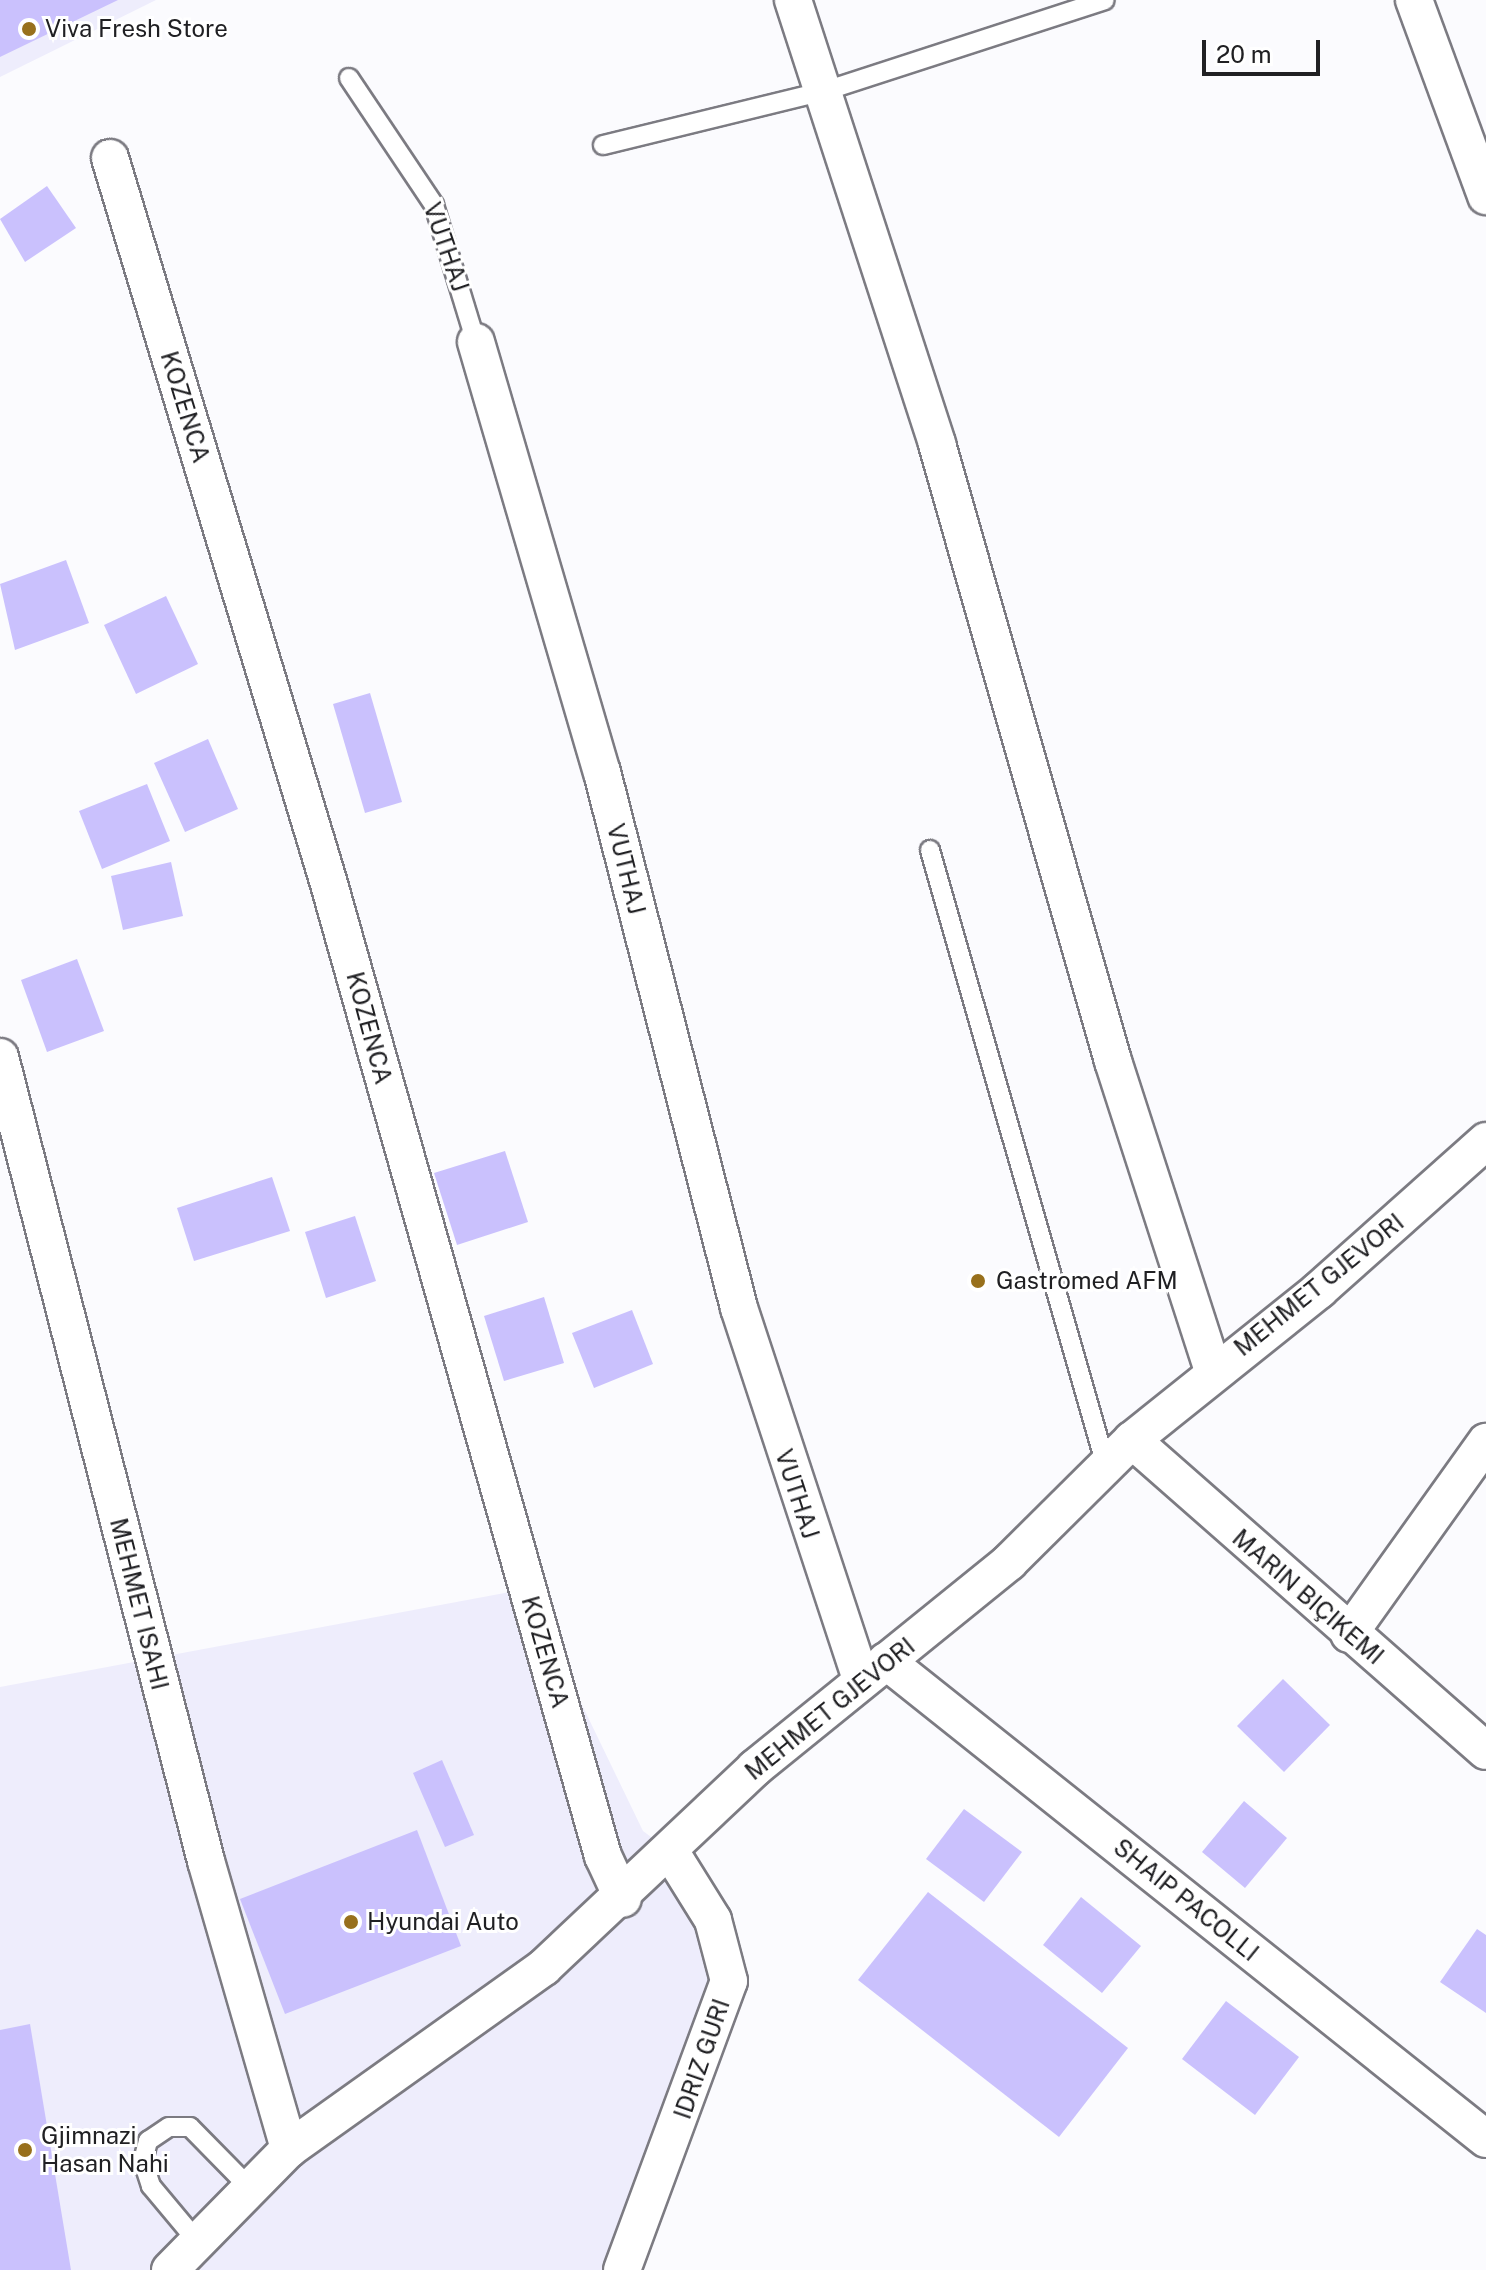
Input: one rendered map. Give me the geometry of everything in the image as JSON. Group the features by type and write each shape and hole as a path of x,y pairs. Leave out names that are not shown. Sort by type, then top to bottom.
{"street":[{"path":"793,0 937,444 1113,1061 1213,1371"},
{"path":"1414,0 1486,196"},
{"name":"KOZENCA","path":"110,158 329,884 599,1842 623,1899"},
{"name":"VUTHAJ","path":"476,342 602,772 739,1308 873,1671"},
{"name":"MEHMET ISAHI","path":"0,1057 197,1830 289,2149"},
{"name":"MEHMET GJEVORI","path":"170,2270 289,2149 544,1967 873,1671 1009,1562 1132,1440 1213,1371 1319,1290 1486,1141"},
{"name":"MARIN BIÇIKEMI","path":"1132,1440 1349,1634 1486,1751"},
{"path":"1349,1634 1486,1442"},
{"name":"SHAIP PACOLLI","path":"873,1671 1486,2139"},
{"name":"IDRIZ GURI","path":"622,2270 729,1981 713,1920 670,1851"}],"lane":[{"path":"603,145 825,91 1105,0"},
{"name":"VUTHAJ","path":"349,78 434,205 476,342"},
{"path":"930,850 1106,1466"},
{"path":"197,2241 151,2186 143,2161 148,2141 169,2127 190,2127 250,2188"}],"shaded area":[{"path":"0,0 156,0 0,77"},
{"path":"526,1589 643,1831 670,1851 734,1983 622,2270 0,2270 0,1687"}],"building":[{"name":"Viva Fresh Store","path":"0,0 118,0 0,57"},
{"path":"47,186 76,228 25,262 0,219"},
{"path":"66,560 89,623 15,650 0,584"},
{"path":"166,596 198,664 136,694 104,625"},
{"path":"370,693 402,802 365,813 333,704"},
{"path":"208,739 238,809 185,832 154,763"},
{"path":"147,784 170,841 102,869 79,811"},
{"path":"171,862 183,916 123,930 111,876"},
{"path":"77,959 104,1031 47,1052 21,980"},
{"path":"505,1151 528,1222 457,1245 434,1173"},
{"path":"272,1177 290,1231 194,1261 177,1208"},
{"path":"355,1216 376,1281 326,1298 305,1232"},
{"path":"544,1297 564,1363 504,1381 484,1316"},
{"path":"632,1310 653,1364 594,1388 572,1333"},
{"path":"1283,1679 1330,1725 1284,1772 1237,1726"},
{"path":"442,1760 474,1835 445,1847 413,1773"},
{"path":"1244,1801 1287,1838 1245,1888 1202,1852"},
{"path":"964,1809 1022,1852 984,1902 926,1859"},
{"name":"Hyundai Auto","path":"417,1830 461,1946 285,2014 240,1899"},
{"path":"928,1892 1128,2048 1059,2137 858,1980"},
{"path":"1081,1897 1141,1946 1102,1993 1043,1945"},
{"path":"1477,1929 1486,1935 1486,2013 1440,1982"},
{"path":"1226,2001 1299,2057 1255,2115 1182,2059"},
{"name":"Gjimnazi Hasan Nahi","path":"30,2024 71,2270 0,2270 0,2030"}],"place":[{"name":"Viva Fresh Store","path":"29,29"},
{"name":"Gastromed AFM","path":"978,1281"},
{"name":"Hyundai Auto","path":"351,1922"},
{"name":"Gjimnazi Hasan Nahi","path":"25,2150"}]}
